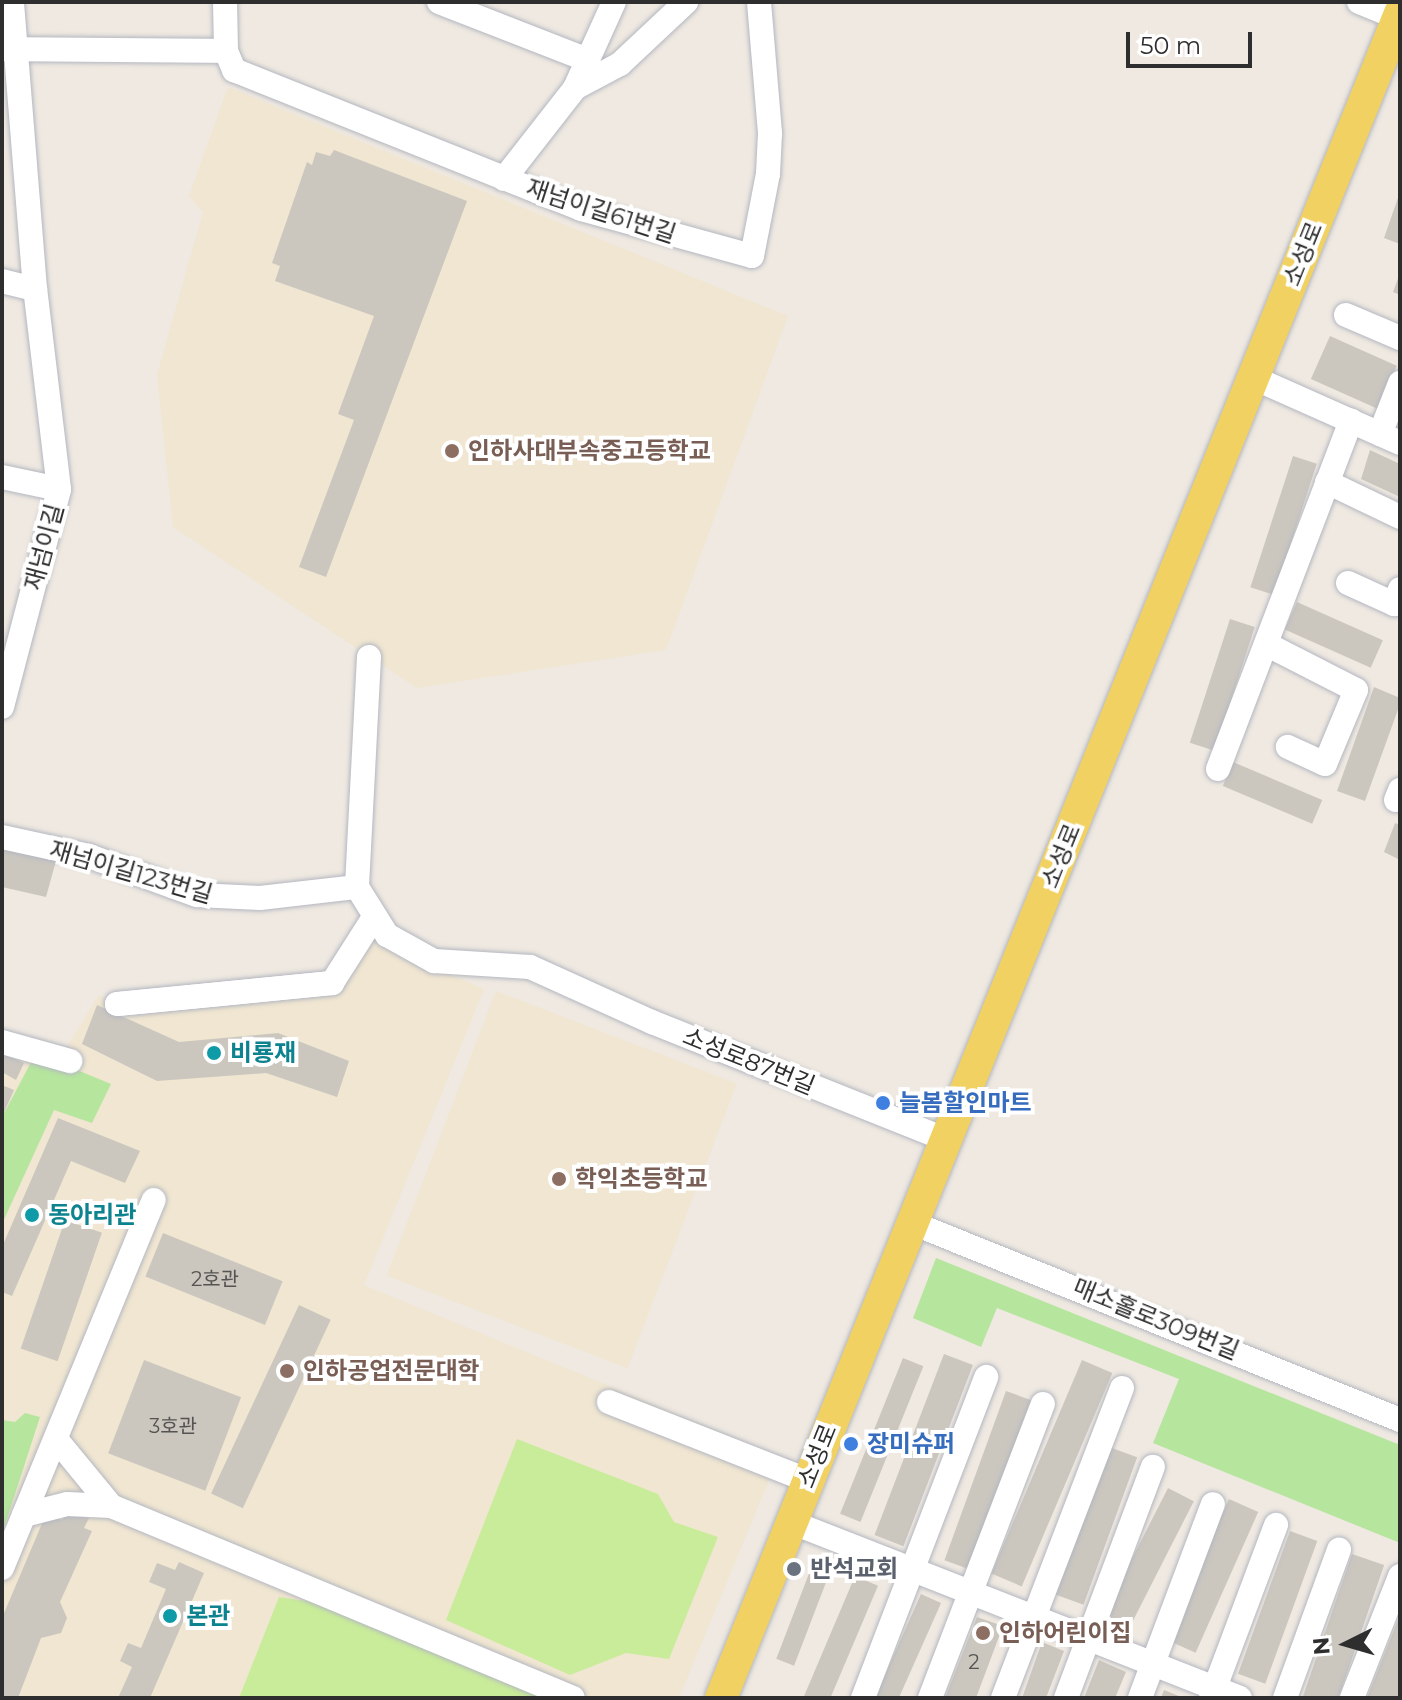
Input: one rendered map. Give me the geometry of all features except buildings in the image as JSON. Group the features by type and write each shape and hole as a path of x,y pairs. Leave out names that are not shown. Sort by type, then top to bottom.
{"main road":[{"name":"소성로","path":"721,1698 910,1222 1397,26"}],"street":[{"name":"재넘이길","path":"2,707 59,489 8,49 12,2"},
{"path":"8,49 226,51 225,2"},
{"path":"439,2 588,60"},
{"path":"504,179 575,88 614,2"},
{"path":"575,88 620,64 686,2"},
{"name":"재넘이길61번길","path":"226,51 234,70 504,179 581,209 752,256 768,174 770,133 759,2"},
{"path":"1359,2 1397,26"},
{"path":"2,281 35,289"},
{"path":"1346,315 1400,338"},
{"path":"1254,378 1390,439 1400,383"},
{"path":"1218,769 1351,421"},
{"path":"2,477 59,489"},
{"path":"1327,482 1400,517"},
{"path":"1348,583 1394,604 1400,589"},
{"path":"1266,644 1356,690 1325,764 1288,747"},
{"path":"332,983 374,917 357,887 369,657"},
{"name":"재넘이길123번길","path":"2,837 89,856 197,895 260,898 357,887"},
{"name":"소성로87번길","path":"374,917 397,943 434,961 506,962 557,977 652,1022 944,1139"},
{"path":"332,983 211,995 117,1004 148,1001 332,983"},
{"path":"2,1042 70,1061"},
{"path":"2,1568 154,1200"},
{"name":"매소홀로309번길","path":"910,1222 1400,1420"},
{"path":"863,1698 986,1377"},
{"path":"1003,1698 1122,1388"},
{"path":"609,1402 807,1480"},
{"path":"930,1698 1043,1404"},
{"path":"56,1439 111,1506"},
{"path":"1066,1698 1153,1467"},
{"path":"24,1515 67,1504 111,1506 573,1698"},
{"path":"1140,1698 1213,1504"},
{"path":"791,1522 1154,1664 1213,1693 1240,1698"},
{"path":"1213,1693 1276,1525"},
{"path":"1285,1698 1339,1550"},
{"path":"1352,1698 1400,1576"}],"shaded area":[{"name":"인하사대부속중고등학교","path":"228,87 788,316 666,650 417,688 173,527 157,375 203,212 189,196"},
{"name":"인하공업전문대학","path":"374,933 426,964 484,989 364,1285 779,1456 679,1698 2,1698 2,1037 64,1051 99,995 118,1008 333,990"},
{"name":"학익초등학교","path":"496,991 737,1083 628,1368 387,1276"}],"green space":[{"path":"36,1053 111,1084 92,1123 54,1110 2,1224 2,1117"},
{"path":"936,1258 1400,1445 1400,1543 1153,1443 1179,1379 997,1308 981,1347 913,1318"},
{"path":"25,1413 40,1417 2,1534 2,1420 15,1422"},
{"path":"517,1439 658,1494 674,1522 718,1537 669,1659 626,1653 570,1675 446,1620"},
{"path":"279,1597 352,1608 542,1698 239,1698"}],"place":[{"name":"인하사대부속중고등학교","path":"452,451"},
{"name":"비룡재","path":"214,1053"},
{"name":"늘봄할인마트","path":"883,1103"},
{"name":"학익초등학교","path":"559,1179"},
{"name":"동아리관","path":"32,1215"},
{"name":"인하공업전문대학","path":"287,1371"},
{"name":"장미슈퍼","path":"851,1444"},
{"name":"반석교회","path":"794,1569"},
{"name":"본관","path":"170,1616"},
{"name":"인하어린이집","path":"983,1633"}]}
